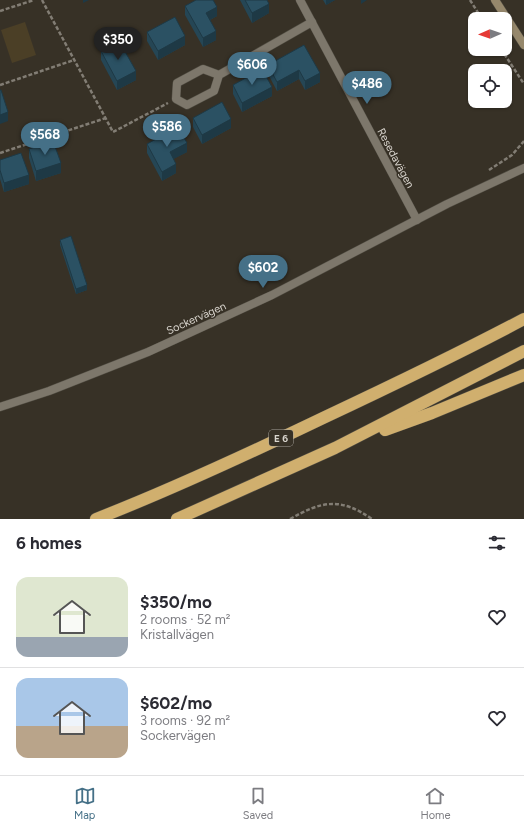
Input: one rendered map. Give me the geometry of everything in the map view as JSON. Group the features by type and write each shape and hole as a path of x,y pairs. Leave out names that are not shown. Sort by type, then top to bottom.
{"highway":[{"path":"462,351 524,314"},
{"name":"E 6","path":"96,519 165,492 462,351 524,319"},
{"path":"177,519 335,448 524,352"},
{"path":"335,448 432,413 524,375"}],"main road":[{"path":"495,0 524,45"}],"street":[{"name":"Resedavägen","path":"300,0 417,220"},
{"path":"219,75 203,69 177,83 176,99 187,105 214,91 219,75 312,22"},
{"name":"Sockervägen","path":"0,407 49,391 148,352 272,295 417,220 524,168"}],"path":[{"path":"0,11 34,0"},
{"path":"42,0 114,132 176,99"},
{"path":"470,0 478,12"},
{"path":"506,56 524,84"},
{"path":"0,85 74,60"},
{"path":"0,153 106,118"},
{"path":"484,173 512,155 524,141"},
{"path":"290,519 316,507 344,504 360,511 372,519"}],"shaded area":[{"path":"25,22 36,55 12,63 1,30"}],"building":[{"path":"196,0 213,0 217,7 206,13 216,31 203,38 185,6"},
{"path":"245,0 267,0 269,4 252,13"},
{"path":"175,17 185,36 158,51 147,32"},
{"path":"119,41 136,71 117,81 101,51"},
{"path":"304,45 320,73 305,81 299,70 277,82 268,65"},
{"path":"262,69 272,87 242,103 233,85"},
{"path":"0,90 8,112 0,115"},
{"path":"222,102 231,119 202,135 193,118"},
{"path":"178,127 187,143 170,152 176,164 162,172 147,144"},
{"path":"53,141 61,163 36,171 29,149"},
{"path":"21,153 29,175 4,183 0,170 0,160"},
{"path":"71,236 87,285 76,289 60,240"}]}
